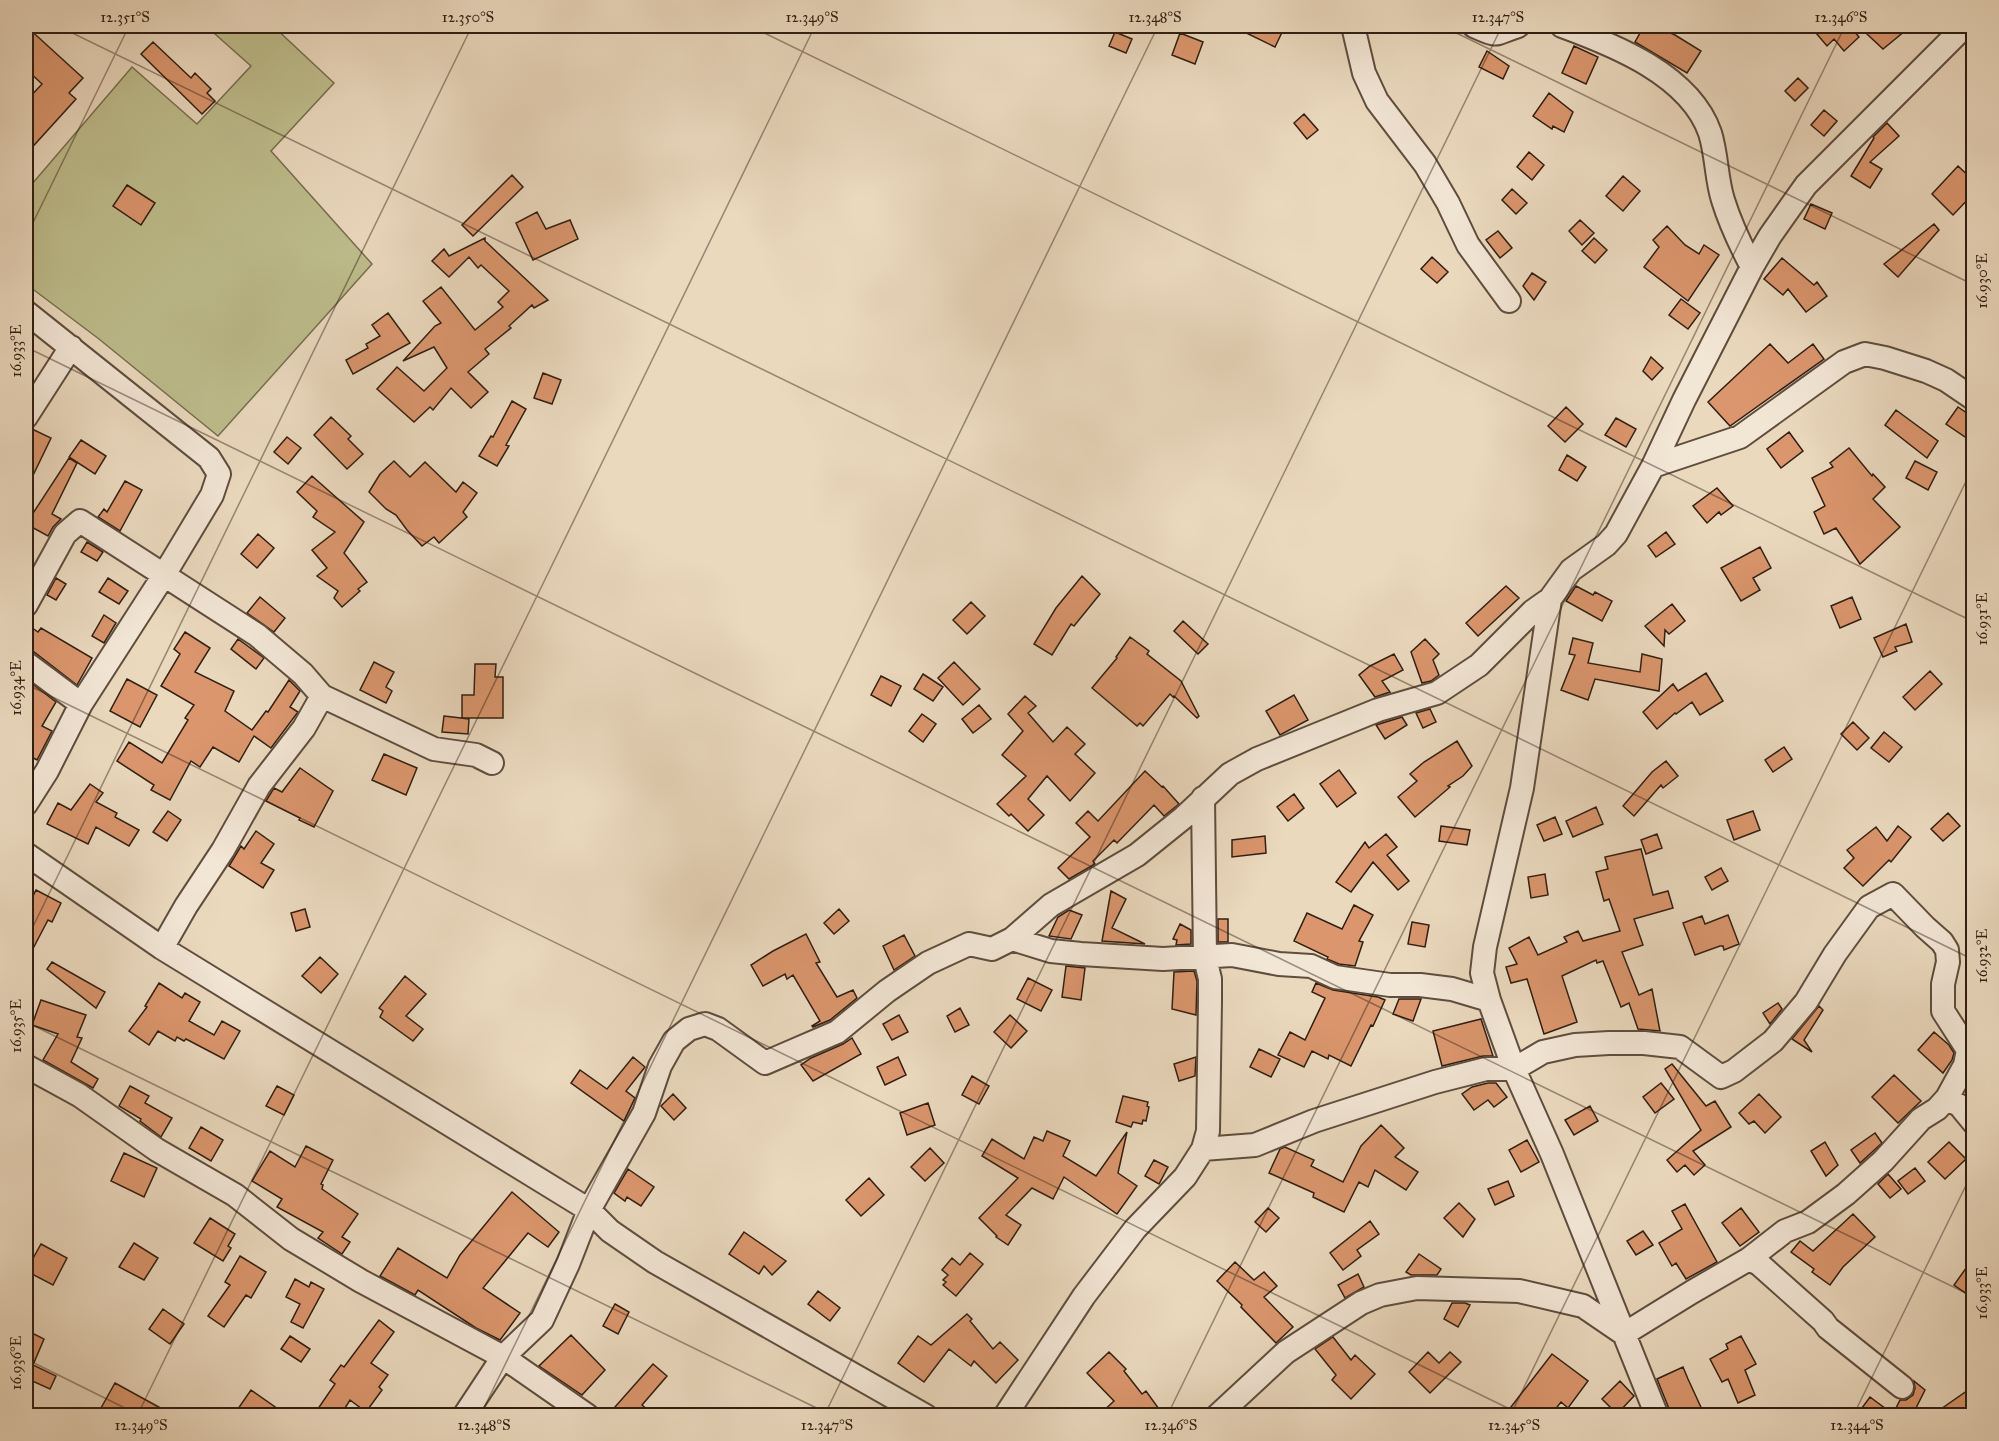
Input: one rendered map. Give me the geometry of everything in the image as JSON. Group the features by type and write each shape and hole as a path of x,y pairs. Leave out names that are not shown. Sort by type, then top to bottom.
{"street":[{"path":"1353,26 1364,73 1377,101 1425,164 1448,203 1468,245 1509,301"},
{"path":"1474,26 1491,34 1499,34 1518,26"},
{"path":"1562,26 1604,30 1673,82 1695,104 1709,132 1718,167 1722,198 1752,267"},
{"path":"464,1416 503,1357 542,1320 568,1264 589,1210 644,1113 660,1066 674,1041 689,1029 705,1024 718,1029 765,1063 837,1032 886,991 928,963 969,945 992,949 1012,939 1051,905 1137,855 1183,818 1230,774 1257,759 1378,710 1437,693 1479,665 1533,611 1550,599 1571,570 1616,534 1653,466 1752,267 1770,236 1806,185 1965,26"},
{"path":"26,312 209,458 219,474 212,495 164,575 81,704 47,771 26,804"},
{"path":"26,417 71,346"},
{"path":"1653,466 1740,437 1844,362 1865,354 1926,371 1946,380 1974,399"},
{"path":"26,605 65,534 80,521 257,635 303,674 322,696 434,749 476,755 492,763"},
{"path":"1550,599 1522,788 1485,947 1482,973 1489,1000 1514,1069 1552,1154 1657,1416"},
{"path":"26,663 81,704"},
{"path":"162,948 186,906 223,850 259,786 304,728 322,696"},
{"path":"1005,1416 1092,1286 1135,1229 1185,1177 1203,1149 1208,1131 1210,979 1205,958 1203,798"},
{"path":"26,854 162,948 589,1210 610,1231 655,1262 926,1416"},
{"path":"1203,1149 1228,1149 1255,1145 1314,1121 1436,1082 1486,1069 1514,1069 1544,1052 1575,1046 1609,1042 1680,1047 1721,1077 1734,1071 1773,1041 1806,1002 1835,954 1869,907 1893,894 1942,942 1947,950 1943,1011 1968,1050 1965,1065 1947,1098 1937,1109 1921,1119 1883,1161 1846,1194 1808,1222 1785,1231 1749,1259 1624,1334"},
{"path":"1012,939 1051,951 1071,953 1162,959 1232,955 1279,964 1311,966 1335,977 1390,985 1452,988 1489,1000"},
{"path":"26,1066 78,1095 157,1150 235,1195 301,1245 361,1281 503,1357 588,1416"},
{"path":"1947,1098 1959,1106 1974,1123"},
{"path":"1749,1259 1759,1264 1828,1328 1902,1387"},
{"path":"1217,1416 1286,1352 1361,1303 1380,1295 1417,1288 1519,1291 1583,1306 1624,1334"}],"shaded area":[{"path":"206,26 273,26 334,83 271,151 372,264 218,436 99,339 26,284 26,191 132,67 197,124 251,66"}],"building":[{"path":"26,26 83,78 69,93 76,99 26,154 26,101 42,84 26,69"},
{"path":"1232,26 1285,26 1275,47"},
{"path":"1644,26 1655,26 1701,51 1687,73 1635,42"},
{"path":"1823,26 1850,26 1859,37 1844,51 1834,39 1827,46 1816,33"},
{"path":"1877,26 1911,26 1883,49 1867,34"},
{"path":"1115,32 1132,39 1126,53 1109,46"},
{"path":"1180,33 1203,42 1195,64 1172,55"},
{"path":"153,42 191,78 195,73 211,89 207,93 215,101 202,114 141,54"},
{"path":"1574,46 1598,57 1586,84 1562,73"},
{"path":"1487,51 1509,66 1503,79 1479,67"},
{"path":"1798,78 1808,88 1795,101 1785,91"},
{"path":"1549,93 1573,112 1564,132 1553,126 1552,129 1533,116"},
{"path":"1824,110 1837,121 1824,136 1811,125"},
{"path":"1304,114 1318,130 1307,139 1294,123"},
{"path":"1887,123 1899,136 1870,162 1882,169 1870,188 1851,176 1873,137"},
{"path":"1529,152 1544,165 1532,180 1517,167"},
{"path":"1958,166 1974,181 1974,193 1953,215 1932,194"},
{"path":"512,175 523,187 473,236 462,225"},
{"path":"1623,176 1640,191 1623,211 1606,196"},
{"path":"127,185 155,203 141,225 113,206"},
{"path":"1512,189 1527,203 1516,214 1502,200"},
{"path":"1811,204 1832,213 1825,229 1804,219"},
{"path":"537,212 546,229 570,220 578,239 533,260 516,223"},
{"path":"1580,220 1594,233 1582,245 1569,231"},
{"path":"1934,224 1939,230 1898,277 1884,264"},
{"path":"1667,226 1685,245 1699,254 1704,245 1719,255 1688,301 1644,267 1659,247 1653,240"},
{"path":"1498,231 1512,248 1500,258 1486,240"},
{"path":"485,238 485,241 548,300 534,308 532,305 509,326 511,328 485,349 489,354 468,372 488,392 471,408 451,388 433,410 430,407 414,422 377,389 397,367 424,391 447,368 434,347 403,361 435,326 441,323 423,301 441,287 475,330 503,307 498,302 509,291 481,265 478,268 469,257 449,277 432,261 444,249 449,256"},
{"path":"1594,238 1607,250 1595,263 1582,251"},
{"path":"1432,257 1448,272 1437,283 1421,269"},
{"path":"1782,258 1814,285 1817,282 1827,296 1806,312 1788,289 1783,295 1764,279"},
{"path":"1532,273 1546,282 1534,300 1523,286"},
{"path":"1681,299 1700,313 1688,329 1669,315"},
{"path":"388,313 410,343 353,374 346,360 368,348 366,344 380,336 372,325"},
{"path":"1770,344 1788,363 1813,344 1824,359 1730,426 1708,402"},
{"path":"1651,357 1663,368 1652,380 1643,371"},
{"path":"543,373 561,380 552,404 534,398"},
{"path":"512,401 526,409 497,466 479,456 491,436 493,437"},
{"path":"1566,407 1583,424 1565,442 1548,426"},
{"path":"1958,407 1974,418 1974,443 1946,424"},
{"path":"1896,410 1938,441 1927,458 1885,425"},
{"path":"331,417 351,436 348,439 363,454 347,469 314,435"},
{"path":"1616,418 1636,429 1626,447 1605,435"},
{"path":"32,429 51,438 26,490 26,430"},
{"path":"1789,432 1803,451 1781,468 1767,449"},
{"path":"287,437 301,448 288,464 274,452"},
{"path":"81,440 106,456 95,474 69,457"},
{"path":"1849,448 1872,476 1873,474 1885,487 1873,499 1900,527 1860,564 1836,528 1824,534 1814,512 1825,506 1812,478 1833,467 1830,463"},
{"path":"1567,455 1586,467 1577,481 1559,470"},
{"path":"69,458 77,463 52,514 61,519 48,536 26,524"},
{"path":"394,461 410,477 425,462 456,492 463,482 477,493 463,512 467,517 439,543 434,537 422,546 396,515 386,509 369,492 380,474"},
{"path":"1915,461 1937,472 1928,490 1906,478"},
{"path":"312,476 364,522 344,553 367,582 342,607 334,598 338,591 317,576 327,568 312,550 335,532 313,517 317,511 297,492"},
{"path":"125,481 142,490 120,531 98,517 104,509 107,512"},
{"path":"1717,488 1733,506 1721,515 1719,512 1707,523 1693,506"},
{"path":"1666,532 1675,544 1656,557 1648,546"},
{"path":"258,534 274,548 257,568 241,554"},
{"path":"87,542 103,552 97,561 81,552"},
{"path":"1760,547 1771,568 1753,578 1760,590 1741,601 1721,568"},
{"path":"1082,576 1100,594 1074,626 1071,624 1052,655 1034,644 1056,608"},
{"path":"56,578 66,584 56,600 47,595"},
{"path":"108,578 128,591 119,604 99,592"},
{"path":"1506,586 1519,598 1478,636 1466,623"},
{"path":"1576,586 1612,601 1602,621 1566,601"},
{"path":"260,597 285,618 274,632 247,613"},
{"path":"1852,597 1861,619 1840,628 1831,606"},
{"path":"971,602 985,616 967,634 953,620"},
{"path":"1672,604 1685,621 1669,634 1665,630 1664,646 1645,626"},
{"path":"104,615 116,623 104,643 92,636"},
{"path":"1183,621 1208,644 1198,654 1174,631"},
{"path":"1906,624 1912,642 1895,647 1897,651 1883,657 1874,638"},
{"path":"31,627 38,632 41,628 92,658 77,685 34,652 26,650 26,636"},
{"path":"185,632 210,648 195,672 234,691 225,711 252,730 266,711 268,712 289,680 300,691 290,707 298,712 271,748 254,736 239,762 213,747 200,767 191,761 170,800 151,790 154,785 117,761 129,742 162,763 188,720 185,718 194,705 161,686 180,654 174,649"},
{"path":"1130,637 1149,651 1147,654 1181,681 1199,716 1197,718 1170,694 1143,726 1140,723 1137,726 1092,688 1117,658"},
{"path":"1573,638 1593,643 1588,663 1640,672 1642,654 1662,659 1659,691 1595,679 1588,700 1561,690 1575,655 1569,654"},
{"path":"238,639 264,658 256,669 231,649"},
{"path":"1425,639 1439,654 1433,660 1439,675 1431,681 1422,683 1411,652"},
{"path":"1394,654 1403,670 1382,681 1390,692 1375,697 1359,675 1370,666"},
{"path":"374,662 394,672 386,687 392,691 386,703 360,690"},
{"path":"954,662 980,689 963,705 938,678"},
{"path":"475,664 496,664 495,677 503,677 503,718 462,718 462,695 474,695"},
{"path":"1930,671 1942,684 1915,710 1903,697"},
{"path":"1706,673 1723,701 1700,715 1692,702 1657,729 1643,712 1673,684 1678,691"},
{"path":"923,674 943,687 933,701 914,689"},
{"path":"881,676 901,686 891,706 871,695"},
{"path":"26,679 56,702 42,726 52,731 37,760 26,754"},
{"path":"127,679 157,695 140,727 110,711"},
{"path":"1294,695 1308,720 1280,735 1266,711"},
{"path":"1025,696 1036,706 1028,713 1053,742 1067,727 1085,744 1075,754 1095,773 1070,801 1047,776 1028,799 1044,815 1028,831 997,804 1026,776 1002,755 1023,731 1008,714"},
{"path":"979,705 991,719 973,733 962,719"},
{"path":"1430,709 1436,722 1423,728 1416,713"},
{"path":"922,714 936,724 923,742 909,731"},
{"path":"444,716 469,719 468,734 442,732"},
{"path":"1402,717 1407,725 1385,739 1376,725"},
{"path":"1853,722 1869,738 1857,750 1841,734"},
{"path":"1884,732 1902,747 1889,762 1871,748"},
{"path":"1457,741 1472,766 1415,817 1398,797 1417,781 1410,774"},
{"path":"1784,747 1792,759 1773,772 1765,760"},
{"path":"384,754 417,768 406,795 372,780"},
{"path":"1666,761 1678,776 1663,788 1661,785 1634,816 1623,806 1652,772"},
{"path":"300,768 333,791 314,827 266,801 274,788 282,792"},
{"path":"1339,770 1356,793 1337,807 1320,784"},
{"path":"1145,771 1179,804 1164,816 1154,805 1117,843 1114,840 1093,861 1095,864 1069,879 1058,868 1090,837 1076,823 1088,811 1098,821"},
{"path":"90,784 103,793 96,802 117,813 115,817 139,830 129,846 96,827 88,844 47,824 58,803 71,810"},
{"path":"1294,794 1304,808 1288,821 1277,807"},
{"path":"1596,807 1603,824 1573,837 1566,821"},
{"path":"168,811 181,820 167,841 153,832"},
{"path":"1753,811 1760,830 1734,840 1727,820"},
{"path":"1948,813 1960,826 1943,841 1931,829"},
{"path":"1555,817 1562,834 1544,841 1537,825"},
{"path":"1441,826 1470,830 1467,845 1439,841"},
{"path":"1898,826 1911,837 1891,862 1889,860 1863,886 1844,868 1854,858 1847,850 1876,827 1887,841"},
{"path":"256,831 274,844 261,863 274,870 263,888 229,866 241,846 244,849"},
{"path":"1386,834 1397,847 1387,855 1409,881 1398,890 1373,862 1351,892 1336,882 1365,842 1369,848"},
{"path":"1657,834 1662,848 1646,854 1641,840"},
{"path":"1265,836 1266,853 1232,857 1232,840"},
{"path":"1641,849 1653,895 1668,891 1673,908 1634,919 1643,945 1622,952 1639,995 1652,989 1660,1031 1638,1029 1629,1003 1621,1007 1603,961 1597,963 1596,960 1562,976 1577,1022 1544,1034 1527,979 1511,983 1506,967 1517,964 1509,948 1529,937 1538,955 1567,942 1564,937 1578,931 1583,941 1620,931 1609,899 1604,901 1596,872 1608,869 1605,857"},
{"path":"1721,868 1728,881 1712,890 1705,877"},
{"path":"1545,874 1548,895 1531,898 1528,877"},
{"path":"36,890 61,903 52,922 48,920 26,962 26,910"},
{"path":"1111,891 1126,899 1112,928 1145,944 1102,941"},
{"path":"1354,905 1373,915 1359,941 1363,942 1355,966 1339,964 1294,941 1307,913 1342,929"},
{"path":"305,909 310,927 296,931 291,913"},
{"path":"839,909 849,921 834,934 824,923"},
{"path":"1069,910 1082,915 1071,939 1049,936 1058,917"},
{"path":"1728,915 1739,944 1724,950 1723,946 1720,946 1695,955 1683,923 1702,916 1705,924"},
{"path":"1218,919 1228,919 1228,942 1218,942"},
{"path":"1412,922 1429,925 1425,947 1408,944"},
{"path":"1180,924 1191,930 1191,944 1176,945 1177,940 1173,939"},
{"path":"806,934 820,962 816,963 837,997 853,990 857,998 830,1020 813,1027 820,1021 793,975 787,979 785,974 763,986 751,965"},
{"path":"904,935 915,956 894,970 883,946"},
{"path":"320,957 338,974 321,993 302,976"},
{"path":"52,962 105,992 96,1008 47,969"},
{"path":"1066,966 1085,968 1081,1000 1062,997"},
{"path":"1194,971 1197,981 1196,1015 1172,1009 1174,972"},
{"path":"405,976 426,994 406,1016 423,1029 413,1041 380,1017 383,1011 379,1008"},
{"path":"1028,978 1052,990 1041,1011 1017,999"},
{"path":"159,983 182,998 185,993 200,1002 189,1021 214,1035 222,1021 240,1031 224,1059 186,1039 184,1041 177,1037 175,1041 158,1031 149,1045 129,1031 147,1007 145,1006"},
{"path":"1316,983 1333,990 1385,1000 1351,1066 1329,1055 1328,1059 1312,1051 1304,1067 1278,1055 1290,1032 1305,1040 1325,998 1312,992"},
{"path":"1399,999 1421,999 1413,1021 1393,1014"},
{"path":"41,1000 86,1015 77,1037 82,1038 71,1062 98,1079 93,1088 43,1060 58,1034 32,1025"},
{"path":"1778,1003 1782,1009 1770,1024 1763,1013"},
{"path":"1819,1006 1823,1010 1804,1040 1812,1052 1792,1039"},
{"path":"960,1008 969,1025 955,1032 947,1016"},
{"path":"899,1015 908,1032 892,1040 883,1024"},
{"path":"1010,1015 1027,1031 1011,1048 994,1032"},
{"path":"1481,1019 1493,1056 1483,1056 1442,1066 1433,1031"},
{"path":"1934,1032 1949,1045 1954,1053 1943,1073 1918,1050"},
{"path":"852,1038 861,1054 813,1081 801,1065"},
{"path":"1259,1049 1280,1059 1271,1077 1250,1067"},
{"path":"633,1057 645,1067 626,1091 635,1098 624,1121 571,1083 580,1070 607,1089"},
{"path":"898,1057 906,1075 885,1085 877,1067"},
{"path":"1196,1057 1195,1076 1179,1081 1174,1064"},
{"path":"1672,1064 1706,1106 1715,1101 1731,1127 1693,1151 1705,1165 1694,1175 1685,1165 1677,1172 1667,1160 1701,1130 1665,1069"},
{"path":"1894,1075 1921,1101 1898,1123 1872,1097"},
{"path":"972,1076 989,1086 979,1104 962,1095"},
{"path":"1496,1083 1507,1097 1494,1107 1488,1100 1474,1110 1462,1094 1472,1087"},
{"path":"1661,1083 1674,1099 1655,1113 1643,1097"},
{"path":"130,1086 149,1096 145,1103 172,1118 161,1137 140,1121 141,1119 119,1106"},
{"path":"277,1086 294,1095 284,1115 266,1106"},
{"path":"673,1094 686,1108 674,1120 661,1106"},
{"path":"1759,1094 1781,1117 1765,1133 1754,1121 1749,1124 1739,1113"},
{"path":"1123,1096 1148,1102 1146,1121 1143,1120 1142,1124 1133,1122 1131,1127 1116,1122"},
{"path":"928,1103 935,1125 907,1135 900,1113"},
{"path":"1590,1106 1598,1121 1574,1135 1565,1120"},
{"path":"1381,1125 1404,1148 1395,1157 1418,1172 1406,1190 1375,1170 1368,1187 1359,1182 1344,1212 1313,1197 1314,1193 1269,1173 1280,1149 1285,1147 1314,1160 1311,1166 1343,1182 1361,1146"},
{"path":"201,1127 223,1140 211,1161 189,1148"},
{"path":"1047,1131 1070,1141 1063,1156 1096,1176 1127,1132 1118,1173 1137,1186 1117,1214 1064,1177 1053,1199 1032,1188 1006,1215 1021,1225 1008,1245 996,1237 979,1218 1018,1178 982,1156 992,1139 1024,1159 1034,1137 1043,1141"},
{"path":"1875,1133 1882,1143 1860,1163 1851,1150"},
{"path":"1527,1140 1539,1162 1521,1172 1509,1150"},
{"path":"1825,1142 1838,1165 1826,1176 1811,1151"},
{"path":"1949,1142 1966,1159 1945,1179 1928,1162"},
{"path":"306,1146 333,1160 321,1184 322,1189 358,1214 342,1237 350,1242 342,1254 318,1238 323,1232 277,1207 282,1199 252,1181 270,1151 295,1167"},
{"path":"930,1148 944,1163 925,1181 911,1167"},
{"path":"124,1153 157,1168 144,1197 111,1181"},
{"path":"1154,1160 1168,1167 1159,1184 1145,1176"},
{"path":"1915,1168 1925,1181 1908,1194 1898,1181"},
{"path":"628,1169 654,1187 641,1206 627,1197 625,1201 614,1193"},
{"path":"1888,1174 1901,1189 1890,1198 1878,1184"},
{"path":"869,1178 884,1195 861,1216 846,1200"},
{"path":"1508,1181 1514,1196 1495,1205 1488,1189"},
{"path":"512,1192 559,1232 548,1247 528,1233 483,1288 520,1313 500,1340 476,1328 418,1290 415,1295 380,1276 398,1248 447,1278 460,1255"},
{"path":"1459,1203 1475,1219 1463,1237 1444,1218"},
{"path":"1685,1204 1717,1262 1686,1279 1676,1263 1672,1266 1659,1243 1682,1229 1672,1211"},
{"path":"1268,1208 1279,1218 1266,1232 1255,1222"},
{"path":"1741,1208 1759,1232 1740,1246 1722,1223"},
{"path":"1853,1214 1875,1237 1843,1267 1830,1285 1812,1272 1814,1269 1791,1252 1800,1241 1813,1251"},
{"path":"210,1218 235,1234 228,1246 231,1248 223,1261 194,1243"},
{"path":"1370,1221 1379,1234 1357,1250 1361,1256 1343,1270 1330,1253"},
{"path":"1643,1231 1653,1245 1636,1255 1627,1241"},
{"path":"744,1232 786,1261 772,1275 764,1266 759,1274 729,1254"},
{"path":"134,1243 158,1258 144,1280 119,1267"},
{"path":"41,1244 67,1258 53,1285 26,1271"},
{"path":"970,1253 983,1264 956,1296 943,1285 946,1282 943,1280 948,1275 942,1270 952,1258 960,1265"},
{"path":"1419,1254 1441,1269 1437,1275 1411,1275 1406,1272"},
{"path":"240,1256 266,1272 251,1298 246,1295 224,1327 208,1316 230,1285 225,1282"},
{"path":"1974,1257 1974,1299 1954,1285"},
{"path":"1235,1262 1254,1280 1264,1272 1277,1286 1264,1297 1293,1327 1276,1343 1217,1281"},
{"path":"1358,1274 1364,1287 1345,1298 1338,1285"},
{"path":"295,1279 309,1287 311,1282 324,1289 303,1328 291,1322 300,1304 286,1297"},
{"path":"818,1291 840,1308 830,1321 808,1304"},
{"path":"1452,1303 1470,1305 1458,1327 1444,1319"},
{"path":"615,1304 629,1312 618,1334 603,1326"},
{"path":"163,1309 184,1324 170,1344 149,1329"},
{"path":"967,1314 993,1349 1000,1342 1018,1360 996,1383 974,1361 971,1366 949,1349 924,1382 898,1363 918,1336 931,1345"},
{"path":"379,1320 394,1332 371,1363 388,1375 379,1387 382,1390 366,1412 350,1400 340,1416 313,1416 335,1384 330,1380 341,1365 344,1367"},
{"path":"30,1332 44,1339 33,1365 56,1376 50,1389 28,1379 26,1383 26,1341"},
{"path":"571,1335 605,1370 582,1395 539,1366"},
{"path":"290,1336 310,1349 301,1362 281,1349"},
{"path":"1741,1336 1756,1364 1745,1370 1755,1395 1738,1403 1728,1379 1722,1382 1710,1359 1728,1349 1726,1344"},
{"path":"1333,1337 1351,1360 1355,1355 1375,1374 1351,1399 1332,1380 1336,1375 1315,1349"},
{"path":"1109,1352 1126,1369 1124,1371 1142,1394 1146,1391 1164,1416 1098,1416 1114,1401 1087,1373"},
{"path":"1428,1352 1439,1363 1450,1352 1461,1362 1430,1393 1409,1372"},
{"path":"1552,1354 1588,1381 1568,1408 1561,1402 1550,1416 1504,1416"},
{"path":"653,1364 667,1376 642,1405 655,1416 607,1416"},
{"path":"1683,1367 1705,1416 1672,1416 1657,1379"},
{"path":"1620,1381 1634,1396 1617,1414 1602,1399"},
{"path":"1914,1381 1925,1390 1912,1416 1856,1416 1870,1397 1893,1414 1900,1400 1906,1400 1913,1395"},
{"path":"115,1383 175,1416 115,1416 101,1408"},
{"path":"1974,1386 1974,1416 1931,1416"},
{"path":"251,1390 288,1416 233,1416"}]}
